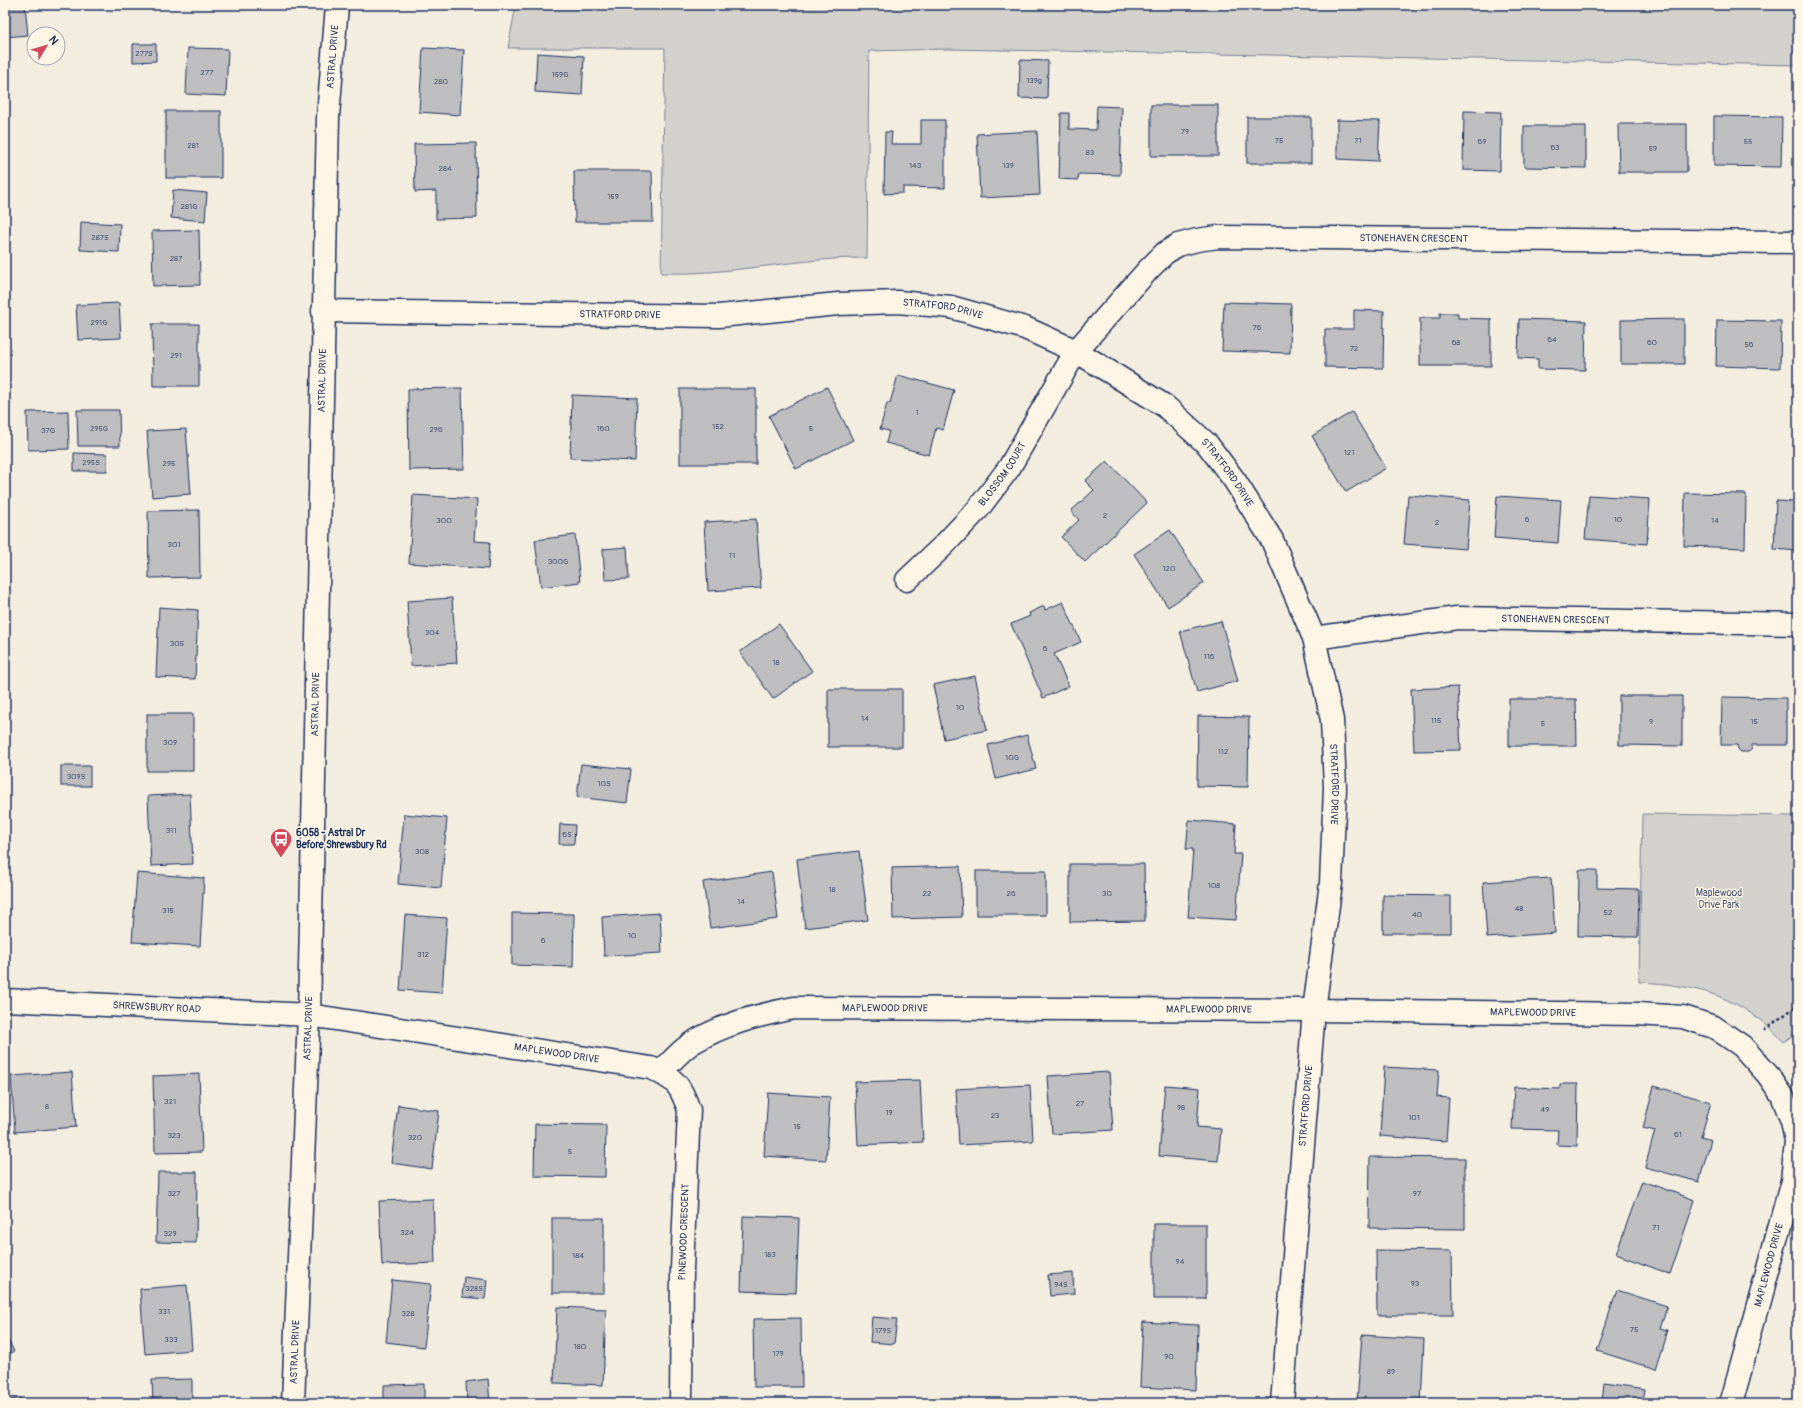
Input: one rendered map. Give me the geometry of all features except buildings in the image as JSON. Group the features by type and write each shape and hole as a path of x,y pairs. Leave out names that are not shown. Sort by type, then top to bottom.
{"street":[{"name":"ASTRAL DRIVE","path":"293,1403 309,1015 328,117 337,5"},
{"name":"STONEHAVEN CRESCENT","path":"1076,351 1165,253 1178,245 1197,240 1218,237 1798,242"},
{"name":"STRATFORD DRIVE","path":"323,311 719,316 838,304 898,302 951,307 1025,328 1076,351 1165,406 1208,445 1234,481 1272,540 1314,638 1332,720 1335,788 1331,883 1314,1010 1282,1403"},
{"name":"BLOSSOM COURT","path":"907,580 943,546 978,509 1009,468 1076,351"},
{"name":"STONEHAVEN CRESCENT","path":"1314,638 1456,618 1798,624"},
{"name":"SHREWSBURY ROAD","path":"5,1000 309,1015"},
{"name":"MAPLEWOOD DRIVE","path":"309,1015 651,1068 661,1072 691,1043 713,1032 765,1014 794,1008 1314,1010 1638,1014 1683,1017 1714,1027 1742,1046 1768,1075 1782,1095 1792,1121 1796,1141 1792,1181 1731,1403"},
{"name":"PINEWOOD CRESCENT","path":"661,1072 672,1078 680,1088 689,1110 682,1269 681,1403"}],"path":[{"path":"1742,1046 1798,1005"}],"green space":[{"path":"516,5 1798,5 1798,65 948,49 869,51 867,258 815,260 713,272 661,273 665,48 508,48"},
{"name":"Maplewood Drive Park","path":"1642,814 1798,816 1798,1031 1784,1042 1752,1014 1718,996 1681,986 1639,982"}],"place":[{"name":"6058 - Astral Dr Before Shrewsbury Rd","path":"281,858"}]}
